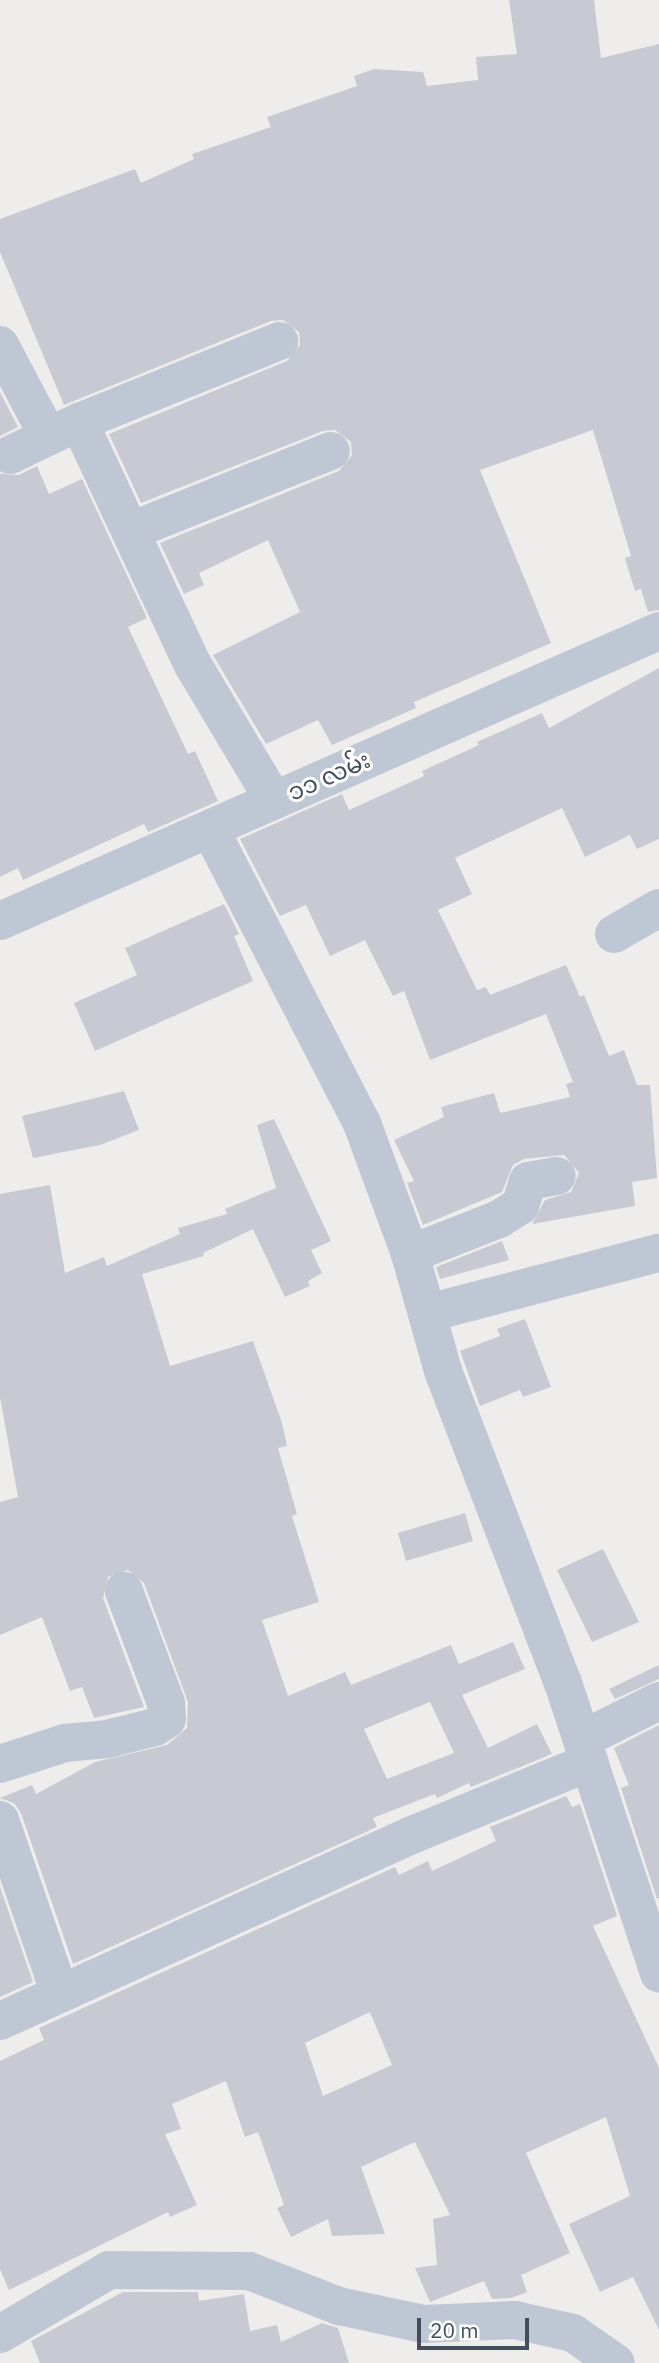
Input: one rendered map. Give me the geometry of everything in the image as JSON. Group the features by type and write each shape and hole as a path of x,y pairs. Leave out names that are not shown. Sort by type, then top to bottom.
{"street":[{"path":"10,455 63,429 279,341"},
{"path":"0,345 108,489 133,530 193,665 274,801"},
{"path":"133,530 331,451"},
{"name":"၁၁ လမ်း","path":"0,921 659,632"},
{"path":"210,829 363,1126 410,1254 447,1383 587,1751 647,1892 659,1974"},
{"path":"614,934 659,908"},
{"path":"410,1254 499,1219 520,1206 528,1181 557,1175"},
{"path":"428,1313 659,1253"},
{"path":"0,1764 65,1743 107,1739 155,1727 167,1718 166,1703 124,1591"},
{"path":"0,2021 59,1991 587,1751 659,1701"},
{"path":"0,1820 59,1991"},
{"path":"0,2334 109,2270 249,2271 340,2306 424,2324 515,2320 573,2333 616,2363"}],"building":[{"path":"509,0 594,0 601,58 659,44 659,610 648,612 641,589 635,591 625,558 631,556 593,430 480,470 551,643 414,702 416,708 332,745 318,720 266,744 213,655 300,612 268,540 199,573 204,585 184,594 160,543 339,471 352,455 351,442 335,430 323,431 141,503 109,434 287,361 300,345 299,332 283,320 271,321 64,405 0,252 0,219 135,169 141,183 194,159 192,154 271,127 267,117 357,86 354,76 374,69 423,72 427,86 478,80 476,57 517,54"},
{"path":"0,392 18,427 0,436"},
{"path":"37,466 49,494 82,479 147,618 128,627 188,754 195,751 218,801 148,832 144,824 23,880 18,868 0,877 0,474 19,475"},
{"path":"659,668 659,839 637,849 630,835 585,857 562,808 455,858 472,894 438,910 477,990 486,987 490,995 566,965 580,997 584,995 609,1056 624,1050 637,1085 650,1085 657,1178 632,1182 635,1206 532,1224 545,1200 571,1192 579,1173 564,1155 524,1159 513,1165 502,1192 423,1225 407,1183 414,1181 394,1140 444,1117 441,1107 494,1093 500,1113 570,1097 566,1084 573,1082 546,1014 430,1060 404,991 393,996 365,940 330,956 306,905 280,916 240,839 342,794 349,810 424,776 422,771 479,745 477,742 542,713 549,728"},
{"path":"224,904 239,934 234,936 253,981 95,1051 74,1003 137,975 125,948"},
{"path":"124,1091 139,1130 100,1145 33,1158 22,1116"},
{"path":"274,1119 331,1241 311,1250 322,1273 308,1281 310,1286 285,1297 253,1229 203,1253 204,1256 142,1274 170,1366 253,1341 282,1423 287,1446 278,1448 297,1514 292,1516 319,1602 262,1620 288,1696 345,1672 351,1685 451,1645 459,1664 513,1642 525,1669 462,1695 488,1748 537,1724 552,1754 471,1787 469,1783 437,1798 435,1794 373,1818 377,1827 73,1964 21,1813 14,1803 0,1798 32,1785 36,1794 95,1762 167,1745 187,1728 188,1702 144,1583 128,1570 108,1577 103,1598 144,1707 94,1718 82,1687 70,1691 42,1617 0,1635 0,1502 18,1497 0,1397 0,1194 50,1185 65,1273 104,1257 107,1266 180,1234 178,1228 227,1214 225,1209 276,1188 257,1125","holes":["430,1702 454,1753 387,1779 364,1729"]},
{"path":"502,1241 509,1260 440,1279 436,1267"},
{"path":"525,1319 551,1387 523,1397 520,1390 480,1406 460,1351 500,1336 497,1329"},
{"path":"465,1513 473,1541 406,1561 398,1533"},
{"path":"603,1549 639,1622 592,1642 557,1570"},
{"path":"659,1665 659,1679 615,1699 609,1689"},
{"path":"659,1725 657,1899 621,1788 629,1785 614,1748"},
{"path":"566,1796 572,1807 580,1804 617,1916 593,1926 659,2068 659,2330 633,2277 600,2292 569,2224 630,2196 606,2117 526,2153 570,2253 521,2275 527,2292 511,2298 492,2299 484,2281 430,2302 415,2268 437,2265 433,2219 450,2215 415,2142 361,2167 385,2234 332,2236 328,2219 291,2237 277,2208 284,2205 258,2132 245,2137 226,2081 172,2104 181,2129 165,2134 197,2205 170,2217 168,2212 9,2290 0,2269 0,2061 44,2040 39,2028 395,1867 399,1875 428,1861 432,1871 496,1841 490,1827","holes":["370,2012 392,2065 323,2096 305,2043"]},
{"path":"0,1887 33,1982 0,1997"},
{"path":"123,2292 198,2292 199,2301 244,2294 250,2331 277,2325 281,2342 322,2323 338,2328 349,2363 40,2363 31,2341"}]}
